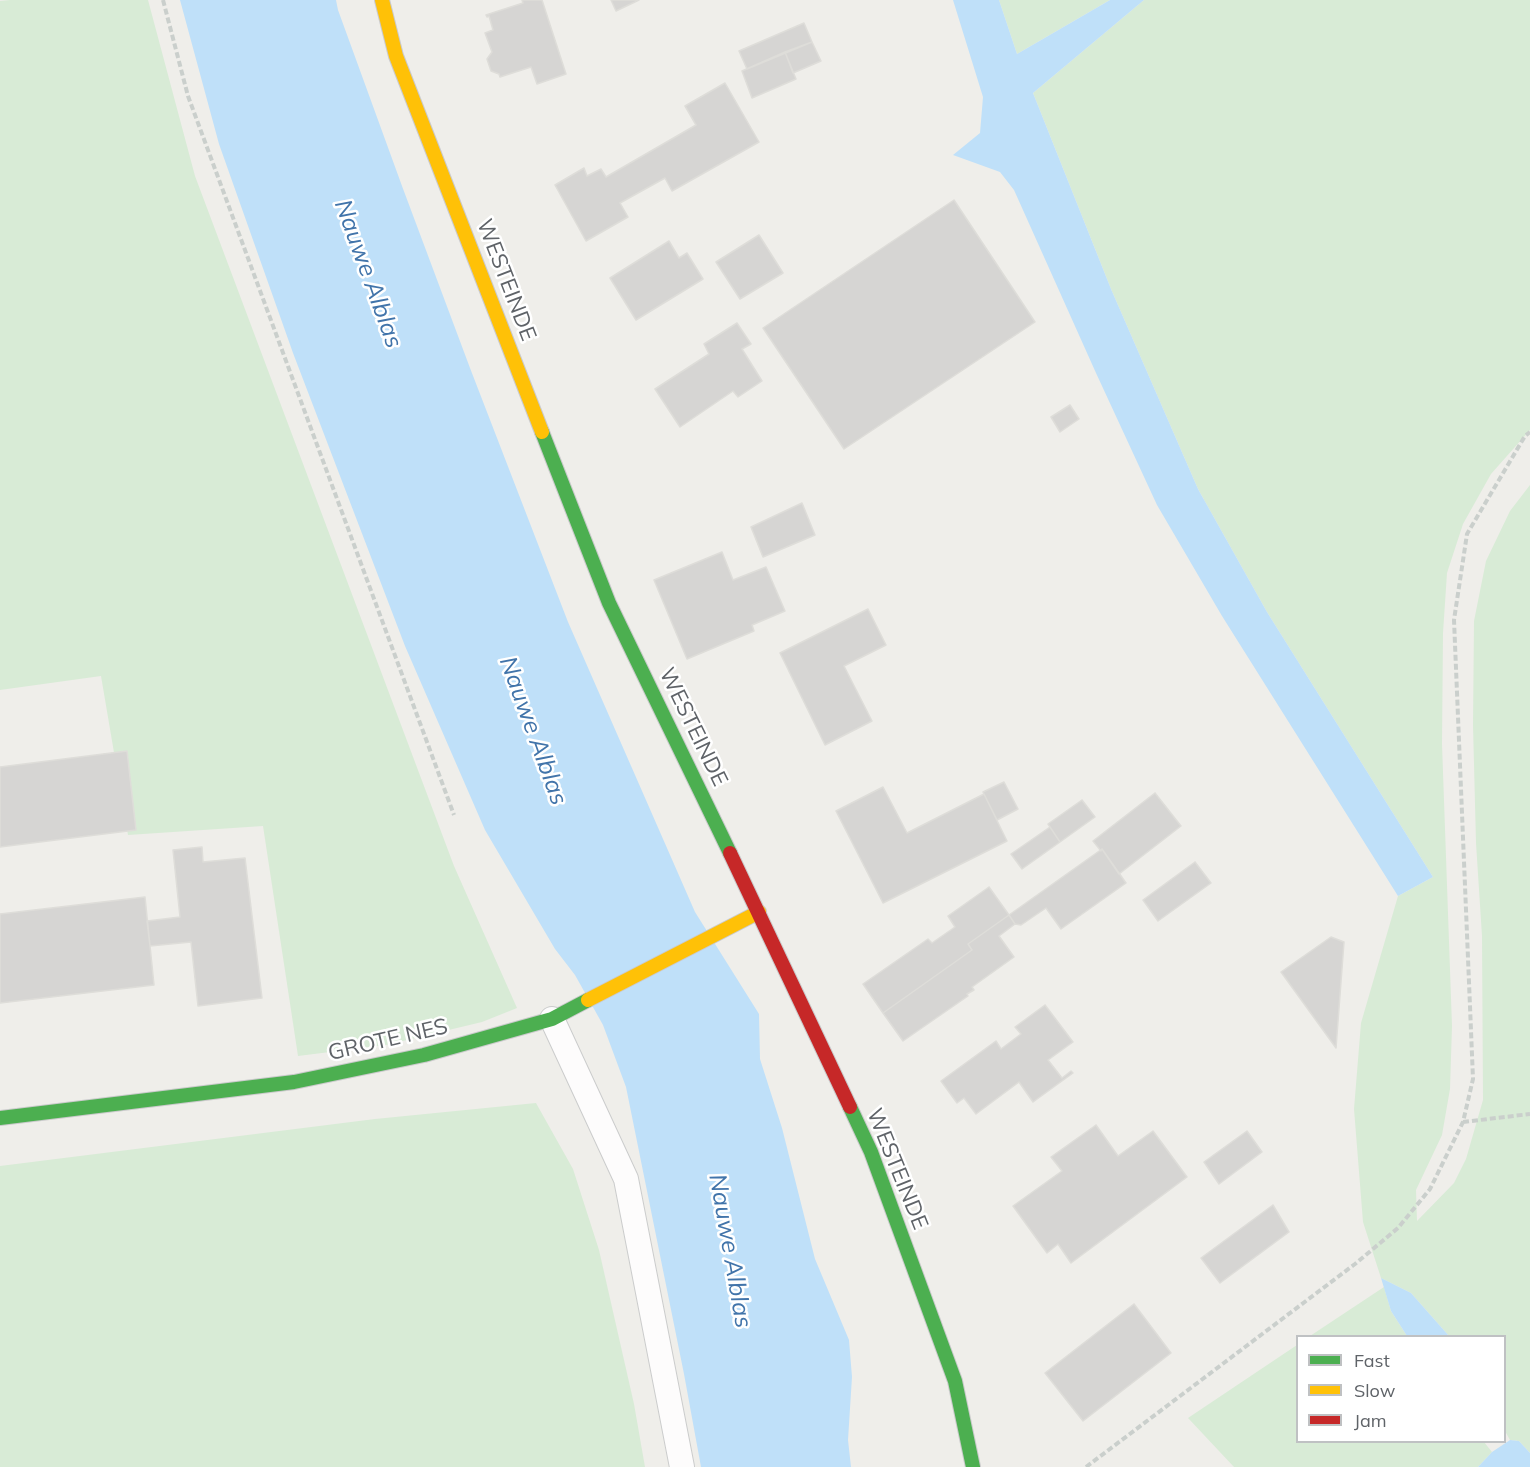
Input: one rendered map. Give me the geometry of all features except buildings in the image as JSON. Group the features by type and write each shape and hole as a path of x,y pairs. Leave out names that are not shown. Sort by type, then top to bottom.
{"street":[{"name":"WESTEINDE","path":"382,0 396,56 609,603 759,912 871,1152 955,1381 973,1467"},
{"name":"GROTE NES","path":"0,1118 294,1082 424,1055 561,1014 759,912"}],"lane":[{"path":"561,1014 626,1179 682,1467"}],"path":[{"path":"163,0 188,96 454,815"},
{"path":"1086,1467 1355,1264 1398,1228 1430,1190 1463,1122 1473,1079 1454,620 1467,534 1525,436 1530,432"},
{"path":"1463,1122 1530,1114"}],"green space":[{"path":"148,0 195,176 454,866 517,1008 482,1022 386,1045 298,1056 263,826 128,835 101,676 0,690 0,1"},
{"path":"999,0 1110,0 1017,54"},
{"path":"1144,0 1530,0 1530,430 1491,474 1463,524 1447,573 1443,633 1442,744 1452,1026 1450,1089 1442,1135 1416,1190 1417,1221 1454,1183 1466,1159 1483,1100 1482,936 1476,843 1473,725 1474,621 1486,561 1510,511 1530,485 1530,1453 1519,1441 1510,1440 1506,1433 1506,1335 1448,1335 1411,1293 1381,1278 1363,1222 1354,1109 1361,1023 1398,896 1433,877 1267,612 1198,489 1111,289 1033,93"},
{"path":"536,1103 573,1169 599,1250 634,1404 645,1467 0,1467 0,1166 375,1119"},
{"path":"1384,1287 1391,1311 1406,1335 1312,1335"},
{"path":"1296,1346 1296,1443 1485,1443 1492,1452 1478,1467 1234,1467 1188,1418"}],"water":[{"name":"Nauwe Alblas","path":"180,0 336,0 402,186 568,622 695,912 759,1014 760,1059 782,1128 815,1259 849,1340 852,1377 848,1440 851,1467 701,1467 626,1087 603,1025 575,975 555,949 485,830 405,646 293,353 219,144"},
{"path":"953,0 999,0 1017,54 1110,0 1144,0 1033,93 1111,289 1198,489 1267,612 1433,877 1398,896 1222,616 1157,505 1014,190 1000,172 953,155 980,133 983,97"},
{"path":"1381,1278 1411,1293 1448,1335 1406,1335 1391,1311"},
{"path":"1510,1440 1519,1441 1530,1453 1530,1467 1478,1467 1492,1452"}],"traffic: fast":[{"path":"542,432 609,603 730,853"},
{"path":"0,1118 294,1082 424,1055 552,1019 588,1000"},
{"path":"850,1107 871,1152 955,1381 973,1467"}],"traffic: slow":[{"path":"382,0 396,56 542,432"},
{"path":"588,1000 759,912"}],"traffic: jam":[{"path":"730,853 850,1107"}]}
